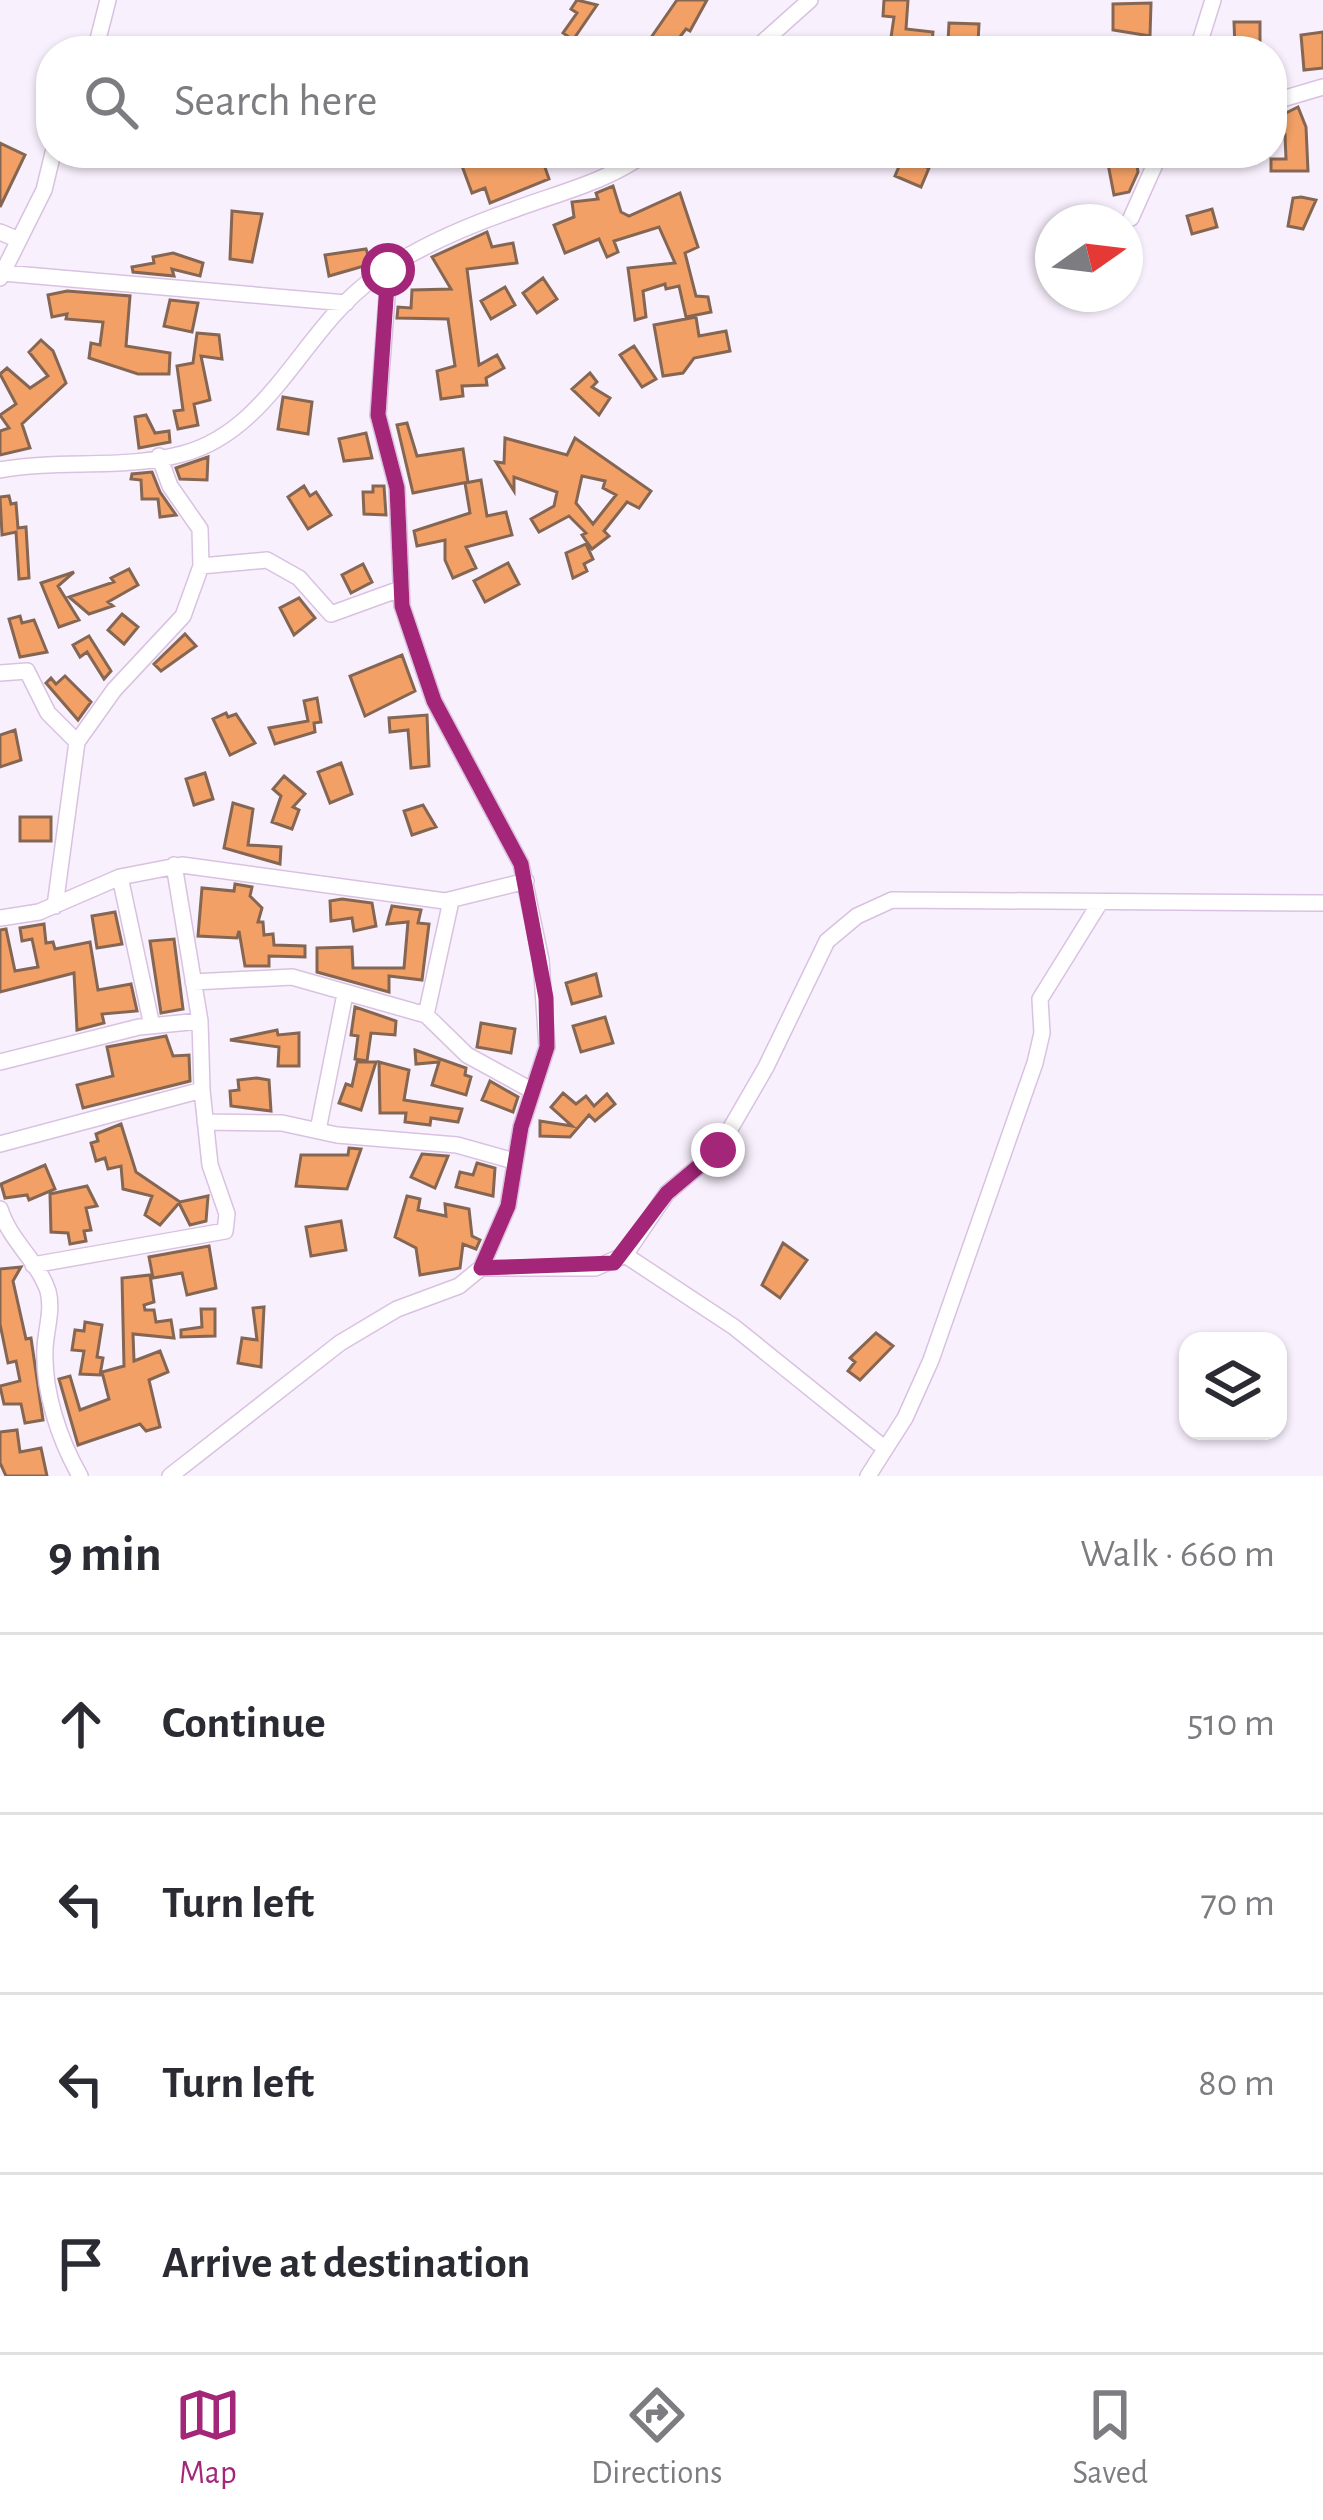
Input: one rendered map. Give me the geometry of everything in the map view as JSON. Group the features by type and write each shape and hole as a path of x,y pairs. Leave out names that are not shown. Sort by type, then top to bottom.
{"street":[{"path":"99,36 108,0"},
{"path":"770,36 810,0"},
{"path":"1202,36 1213,0"},
{"path":"1287,98 1323,87"},
{"path":"49,168 44,190 2,275 346,302"},
{"path":"0,470 182,454 218,438 255,410 346,302 388,270 506,212 623,168"},
{"path":"1137,204 1153,168"},
{"path":"0,232 19,240"},
{"path":"170,1476 340,1343 397,1309 459,1286 481,1268 508,1206 531,1090 547,1047 546,998 526,881 434,701 400,589 397,488 378,415 388,270"},
{"path":"56,906 77,742 114,690 183,616 201,566 200,529 170,486 159,456"},
{"path":"201,566 266,560 299,578 331,614 400,589"},
{"path":"0,673 26,671 48,713 77,742"},
{"path":"0,918 56,906 120,877 174,866 452,901 526,881"},
{"path":"33,1265 222,1234 227,1214 209,1166 200,1021 174,866"},
{"path":"120,877 152,1026"},
{"path":"481,1268 596,1268 625,1255 667,1193 718,1150 766,1067 827,941 857,916 892,900 1323,903"},
{"path":"426,1015 452,901"},
{"path":"868,1476 905,1418 931,1360 1042,1033 1040,999 1100,904"},
{"path":"193,982 277,976 426,1015 466,1055 531,1090"},
{"path":"318,1130 345,994"},
{"path":"0,1062 152,1026 200,1021"},
{"path":"0,1144 202,1090"},
{"path":"205,1122 282,1123 457,1145 514,1161"},
{"path":"0,1209 9,1235 33,1265 49,1296 45,1354 54,1412 80,1476"},
{"path":"625,1255 734,1327 883,1447"}],"building":[{"path":"577,0 597,5 576,36 563,33 577,13 571,9"},
{"path":"677,0 707,0 690,31 686,29 681,36 652,36"},
{"path":"884,0 908,0 906,29 933,32 933,36 891,36 894,17 883,16"},
{"path":"1151,3 1150,36 1113,30 1113,4"},
{"path":"1234,22 1260,22 1260,36 1235,36"},
{"path":"949,23 979,24 978,36 948,36"},
{"path":"1323,32 1323,68 1304,70 1301,35"},
{"path":"1298,107 1306,127 1308,171 1271,171 1287,168 1287,112"},
{"path":"0,143 25,155 0,207"},
{"path":"463,168 545,168 549,179 490,203 485,188 472,193"},
{"path":"898,168 929,168 921,187 895,176"},
{"path":"1109,168 1137,168 1129,192 1114,195"},
{"path":"613,186 621,212 629,216 680,193 698,247 685,253 696,296 708,297 711,312 686,317 679,286 666,289 665,284 643,291 646,317 635,320 628,268 675,263 659,227 614,241 618,252 607,257 599,239 565,253 554,225 574,217 572,202 598,199 596,193"},
{"path":"1293,198 1316,200 1303,229 1288,226"},
{"path":"1212,209 1217,227 1192,234 1187,216"},
{"path":"232,211 262,214 252,262 230,259"},
{"path":"487,232 492,247 513,243 517,263 467,269 479,365 497,355 504,368 486,378 487,385 462,386 463,396 441,399 437,371 455,366 448,319 397,318 398,307 411,308 412,290 451,289 432,257"},
{"path":"366,249 371,264 329,276 325,255"},
{"path":"173,253 203,263 200,276 172,269 174,276 133,272 132,267 154,263 153,257"},
{"path":"543,278 557,299 537,313 523,293"},
{"path":"505,287 515,305 491,319 481,301"},
{"path":"67,291 130,296 126,346 170,353 169,374 138,374 89,358 91,343 100,345 103,322 66,319 67,314 52,317 48,295"},
{"path":"170,300 198,303 192,332 164,326"},
{"path":"696,317 699,336 726,331 730,351 694,358 683,373 663,376 654,325"},
{"path":"197,333 219,335 222,359 201,356 210,400 194,404 198,425 178,429 174,411 183,410 177,366 193,363"},
{"path":"41,340 53,351 66,383 22,424 30,448 0,455 0,431 9,428 0,415 16,404 0,374 7,368 30,388 48,376 29,352"},
{"path":"634,346 656,379 642,387 620,355"},
{"path":"590,373 597,382 592,387 610,398 599,415 572,389"},
{"path":"283,397 312,402 308,434 278,429"},
{"path":"146,415 155,433 169,431 170,442 139,448 135,417"},
{"path":"407,423 417,456 463,449 468,482 413,493 397,425"},
{"path":"366,433 372,458 344,461 339,439"},
{"path":"505,438 567,455 575,438 651,491 639,508 627,502 604,531 609,536 592,549 582,535 586,533 569,516 539,532 531,519 554,506 557,492 514,477 514,491 496,462 504,463","holes":["582,476 605,481 603,488 616,495 593,524 576,503"]},
{"path":"208,457 207,480 180,479 176,468"},
{"path":"152,472 176,515 160,517 158,499 142,499 141,480 131,479 132,474"},
{"path":"481,480 487,516 506,512 512,535 466,547 476,568 453,578 445,560 445,540 417,546 414,531 470,513 465,483"},
{"path":"304,486 310,496 316,492 331,515 308,529 288,497"},
{"path":"373,486 384,486 386,515 364,514 363,492 373,492"},
{"path":"9,496 11,504 16,503 18,528 26,527 29,578 19,579 16,532 2,535 0,497"},
{"path":"586,544 593,559 584,564 587,571 573,578 566,553"},
{"path":"508,563 519,584 485,602 474,581"},
{"path":"363,564 372,582 351,593 342,575"},
{"path":"129,569 138,585 108,602 113,606 89,614 69,597 114,582 111,578"},
{"path":"74,572 58,586 79,620 59,627 41,583"},
{"path":"299,598 315,618 294,635 280,608"},
{"path":"122,614 138,627 124,644 108,630"},
{"path":"20,616 22,623 34,620 47,652 20,657 9,619"},
{"path":"185,634 196,646 161,671 154,664"},
{"path":"89,636 111,671 104,679 87,652 80,657 73,645"},
{"path":"402,655 415,691 365,716 350,676"},
{"path":"65,676 91,702 78,720 46,683 51,678 56,684"},
{"path":"317,698 321,722 314,723 315,732 275,744 269,728 308,721 304,701"},
{"path":"226,713 228,717 236,714 255,743 230,755 213,719"},
{"path":"427,715 429,766 411,768 408,730 390,732 389,718"},
{"path":"15,730 21,760 0,767 0,735"},
{"path":"341,763 352,794 330,803 318,772"},
{"path":"205,773 213,799 194,805 186,779"},
{"path":"284,776 305,794 293,807 299,810 292,829 272,822 281,796 273,789"},
{"path":"233,803 253,809 248,845 281,847 280,864 224,848"},
{"path":"423,805 436,827 412,835 404,811"},
{"path":"20,817 51,817 51,841 20,841"},
{"path":"235,884 252,887 250,896 262,908 258,922 263,922 264,935 273,934 274,945 305,946 305,957 269,956 269,966 245,966 239,931 237,938 198,936 202,888 234,891"},
{"path":"330,901 372,903 376,926 354,931 352,918 331,921"},
{"path":"392,906 421,910 418,923 429,924 422,980 389,976 389,992 317,972 317,948 352,947 353,968 404,968 408,922 387,924"},
{"path":"115,912 122,944 97,948 92,916"},
{"path":"44,924 46,943 53,942 55,949 90,942 98,990 131,984 137,1011 102,1014 104,1023 77,1030 74,973 0,992 0,930 6,929 15,971 38,967 32,939 22,941 20,928"},
{"path":"174,939 183,1009 161,1013 150,941"},
{"path":"596,974 601,996 572,1004 566,983"},
{"path":"355,1007 396,1021 395,1035 371,1033 367,1061 355,1059 358,1036 351,1035"},
{"path":"605,1017 613,1043 581,1052 573,1026"},
{"path":"481,1023 515,1029 511,1053 477,1047"},
{"path":"277,1030 278,1035 299,1033 299,1066 278,1066 279,1047 230,1040"},
{"path":"166,1036 173,1056 189,1055 190,1081 83,1108 77,1085 113,1076 107,1047"},
{"path":"415,1050 466,1068 465,1075 471,1077 466,1095 432,1085 439,1062 416,1064"},
{"path":"357,1062 376,1062 361,1110 339,1103 346,1084 352,1086"},
{"path":"379,1062 409,1070 404,1100 462,1109 458,1122 431,1118 430,1125 405,1122 406,1113 380,1113"},
{"path":"238,1080 269,1080 271,1111 231,1106 230,1091 239,1090"},
{"path":"490,1081 518,1097 513,1112 482,1100"},
{"path":"563,1093 576,1104 586,1096 594,1106 607,1094 615,1104 595,1121 589,1115 570,1137 540,1136 540,1121 572,1126 551,1107"},
{"path":"121,1124 136,1172 180,1202 208,1196 206,1221 190,1225 179,1203 160,1225 145,1215 152,1196 123,1189 121,1166 108,1169 105,1158 96,1161 91,1143 98,1141 96,1134"},
{"path":"349,1148 361,1149 347,1189 296,1186 301,1155 348,1155"},
{"path":"422,1154 448,1156 435,1188 411,1177"},
{"path":"477,1163 495,1168 493,1196 456,1187 460,1172 473,1175"},
{"path":"45,1165 55,1189 29,1200 27,1195 5,1198 1,1184"},
{"path":"87,1186 97,1206 86,1208 91,1230 84,1231 86,1241 70,1244 68,1233 51,1232 50,1194"},
{"path":"407,1196 420,1199 418,1210 446,1216 445,1204 469,1209 472,1236 480,1240 476,1249 463,1244 460,1268 420,1275 416,1248 395,1237"},
{"path":"341,1221 346,1250 311,1256 306,1227"},
{"path":"783,1243 807,1260 780,1298 762,1285"},
{"path":"209,1246 216,1288 187,1295 182,1273 153,1278 149,1257"},
{"path":"21,1267 13,1281 26,1339 31,1338 43,1420 25,1423 21,1404 4,1404 0,1386 20,1381 16,1361 8,1363 0,1324 0,1269"},
{"path":"150,1275 154,1302 144,1305 145,1310 154,1310 156,1322 171,1320 174,1338 133,1334 134,1361 160,1351 168,1372 149,1380 160,1427 146,1431 140,1424 78,1445 59,1379 70,1376 80,1410 109,1399 102,1372 124,1366 122,1278"},
{"path":"264,1307 261,1367 238,1363 242,1338 257,1340 253,1308"},
{"path":"201,1309 215,1309 215,1336 181,1337 181,1330 202,1327"},
{"path":"85,1322 102,1325 97,1357 103,1358 100,1375 80,1374 84,1351 72,1350 75,1330 84,1331"},
{"path":"876,1333 893,1346 860,1380 848,1371 855,1362 850,1358"},
{"path":"17,1430 20,1452 41,1448 47,1476 6,1476 0,1463 0,1432"}],"route":[{"path":"388,270 378,415 397,488 402,606 434,701 521,864 534,913 546,998 547,1047 521,1127 508,1206 495,1245 481,1268 596,1268 614,1263 625,1255 667,1193 718,1150"}]}
